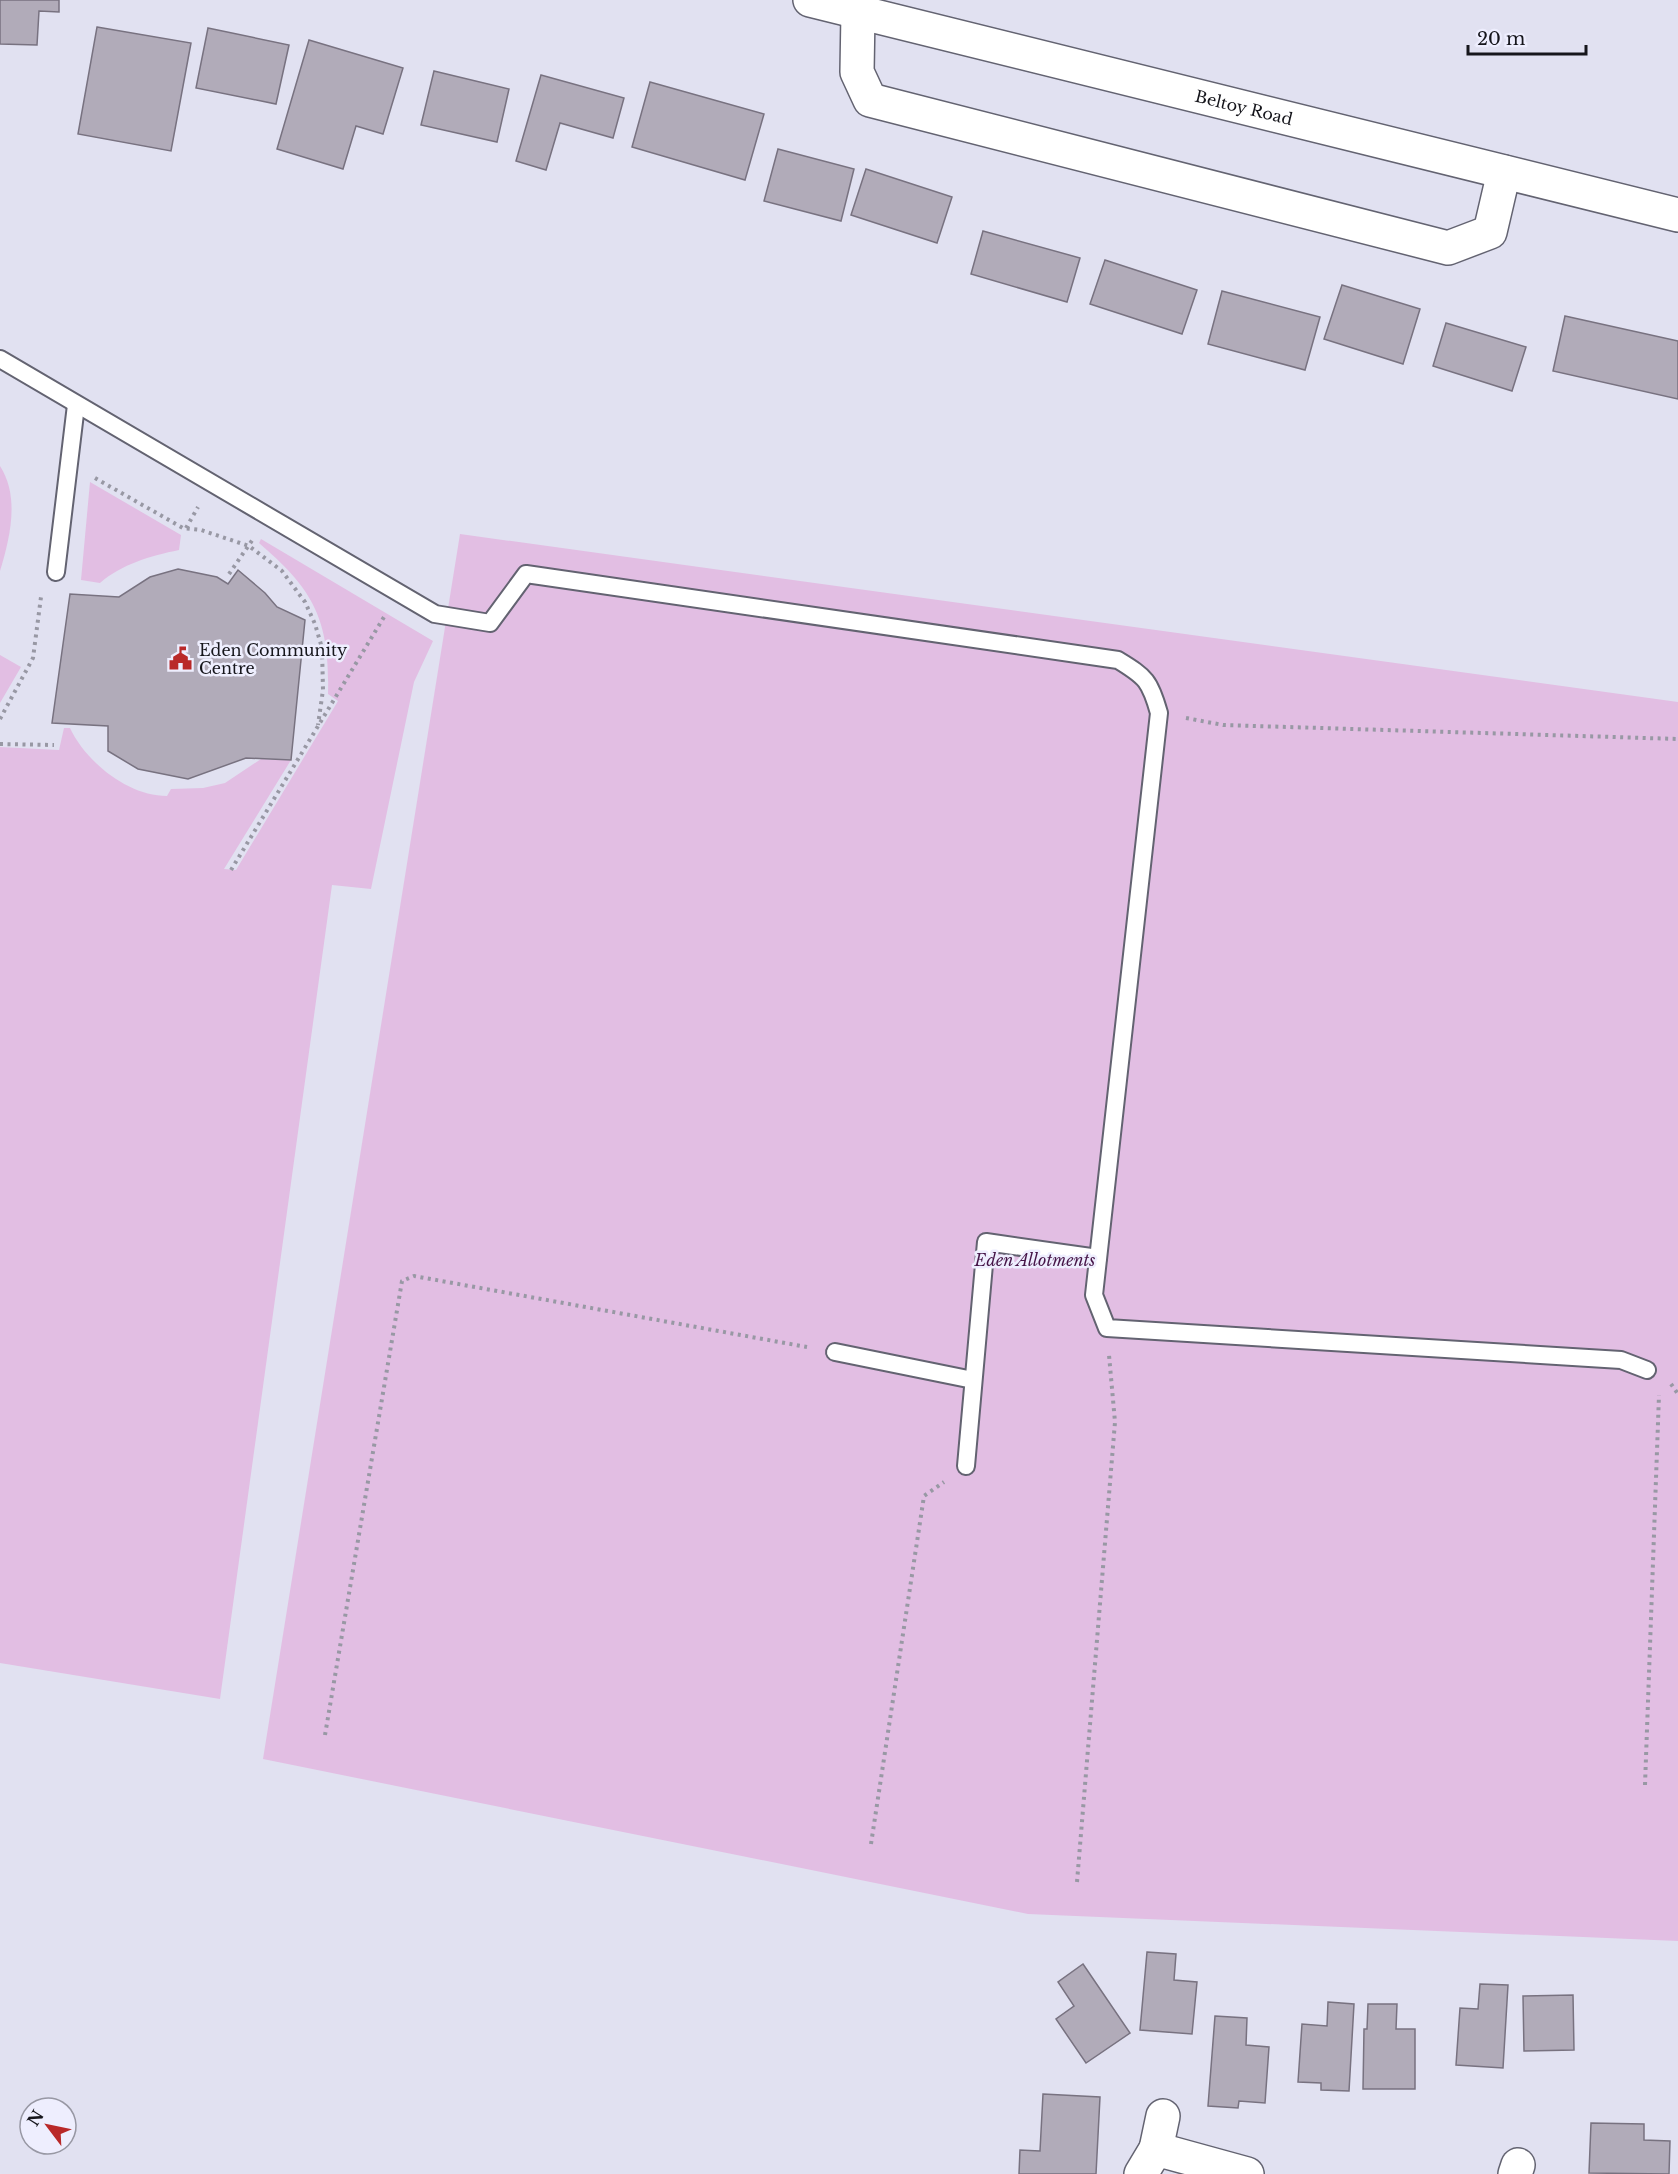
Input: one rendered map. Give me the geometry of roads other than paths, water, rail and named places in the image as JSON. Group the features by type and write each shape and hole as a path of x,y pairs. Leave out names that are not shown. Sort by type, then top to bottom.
{"street":[{"name":"Beltoy Road","path":"810,0 1678,215"},
{"path":"858,13 856,72 870,100 1448,248 1490,232 1504,172"},
{"path":"1163,2116 1149,2161 1247,2174"}],"lane":[{"path":"0,359 435,614 490,623 526,574 1118,660 1143,675 1153,693 1159,713 1094,1295 1107,1328 1622,1360 1647,1370"},
{"path":"56,572 76,405"},
{"path":"966,1466 986,1242 1098,1258"},
{"path":"835,1352 973,1380"}],"place":[{"name":"Eden Community Centre","path":"181,659"}],"park label":[{"name":"Eden Allotments","path":"1035,1260"}]}
